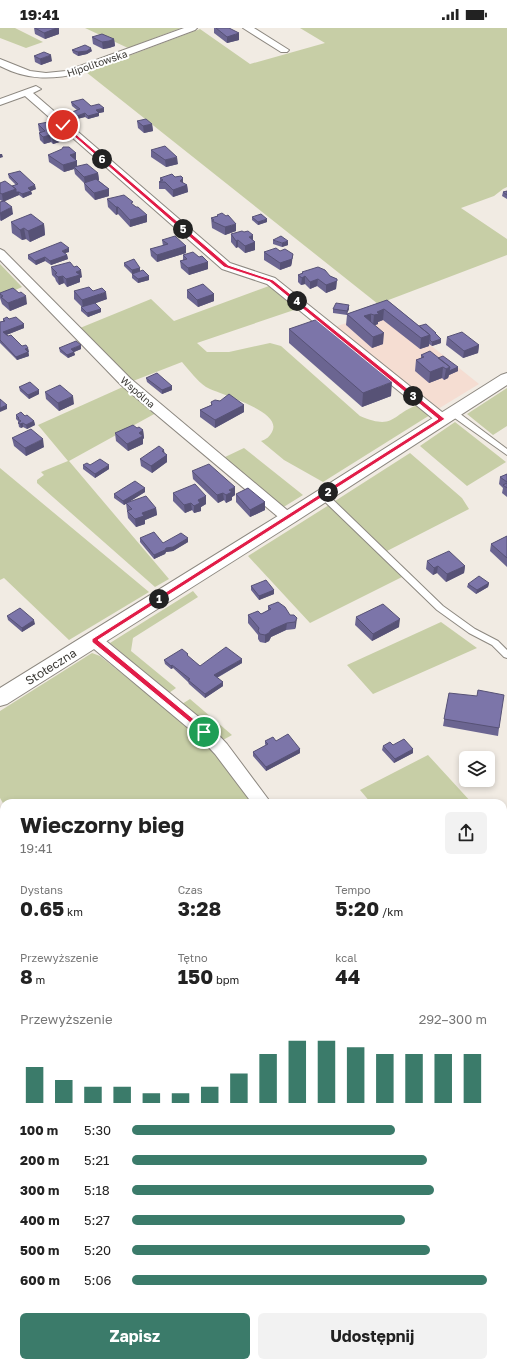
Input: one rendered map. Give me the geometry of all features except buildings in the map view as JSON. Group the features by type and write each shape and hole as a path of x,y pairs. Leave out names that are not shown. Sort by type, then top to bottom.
{"street":[{"name":"Hipolitowska","path":"0,62 18,72 32,76 46,76 77,71 192,28"},
{"path":"248,28 284,50"},
{"path":"0,102 41,87 44,84 46,76"},
{"path":"26,92 226,266 271,281 447,416"},
{"name":"Wspólna","path":"0,253 126,382 288,518"},
{"name":"Stołeczna","path":"0,698 288,518 507,378"},
{"path":"94,640 204,732 221,749 259,799"}],"lane":[{"path":"447,416 507,453"},
{"path":"323,495 440,608 468,628 495,643 507,655"}],"shaded area":[{"path":"385,309 479,384 438,409 335,327"}],"green space":[{"path":"0,28 15,28 43,42 26,48 0,38"},
{"path":"85,28 181,28 128,48"},
{"path":"300,28 507,28 507,187 494,196 461,208 507,239 507,255 378,304 86,72 200,29 250,64 325,43"},
{"path":"0,264 22,287 0,297"},
{"path":"269,286 297,309 197,343 207,352 229,352 270,343 281,346 360,416 371,420 380,422 392,420 418,405 430,415 323,482 284,460 261,441 270,435 273,424 260,410 206,387 196,379 182,362 133,381 80,328 151,299 174,321"},
{"path":"125,386 156,413 69,461 169,579 155,587 37,483 37,480 44,475 41,472 68,461 38,425"},
{"path":"507,388 507,426 493,435 467,414"},
{"path":"455,422 506,462 467,486 420,446"},
{"path":"244,448 303,495 282,508 223,458"},
{"path":"410,453 462,498 469,509 387,551 335,501"},
{"path":"0,468 149,592 69,640 4,578 0,580"},
{"path":"329,505 402,577 310,623 248,556"},
{"path":"193,591 198,597 133,638 131,651 176,688 169,693 110,643"},
{"path":"441,622 477,648 373,694 347,665"},
{"path":"92,653 100,656 195,732 210,746 250,799 1,799 0,711"},
{"path":"190,699 232,735 223,740 182,704"},
{"path":"428,755 468,799 368,799 360,790"}],"route":[{"path":"63,125 226,266 271,281 442,419 94,640 204,732"}]}
